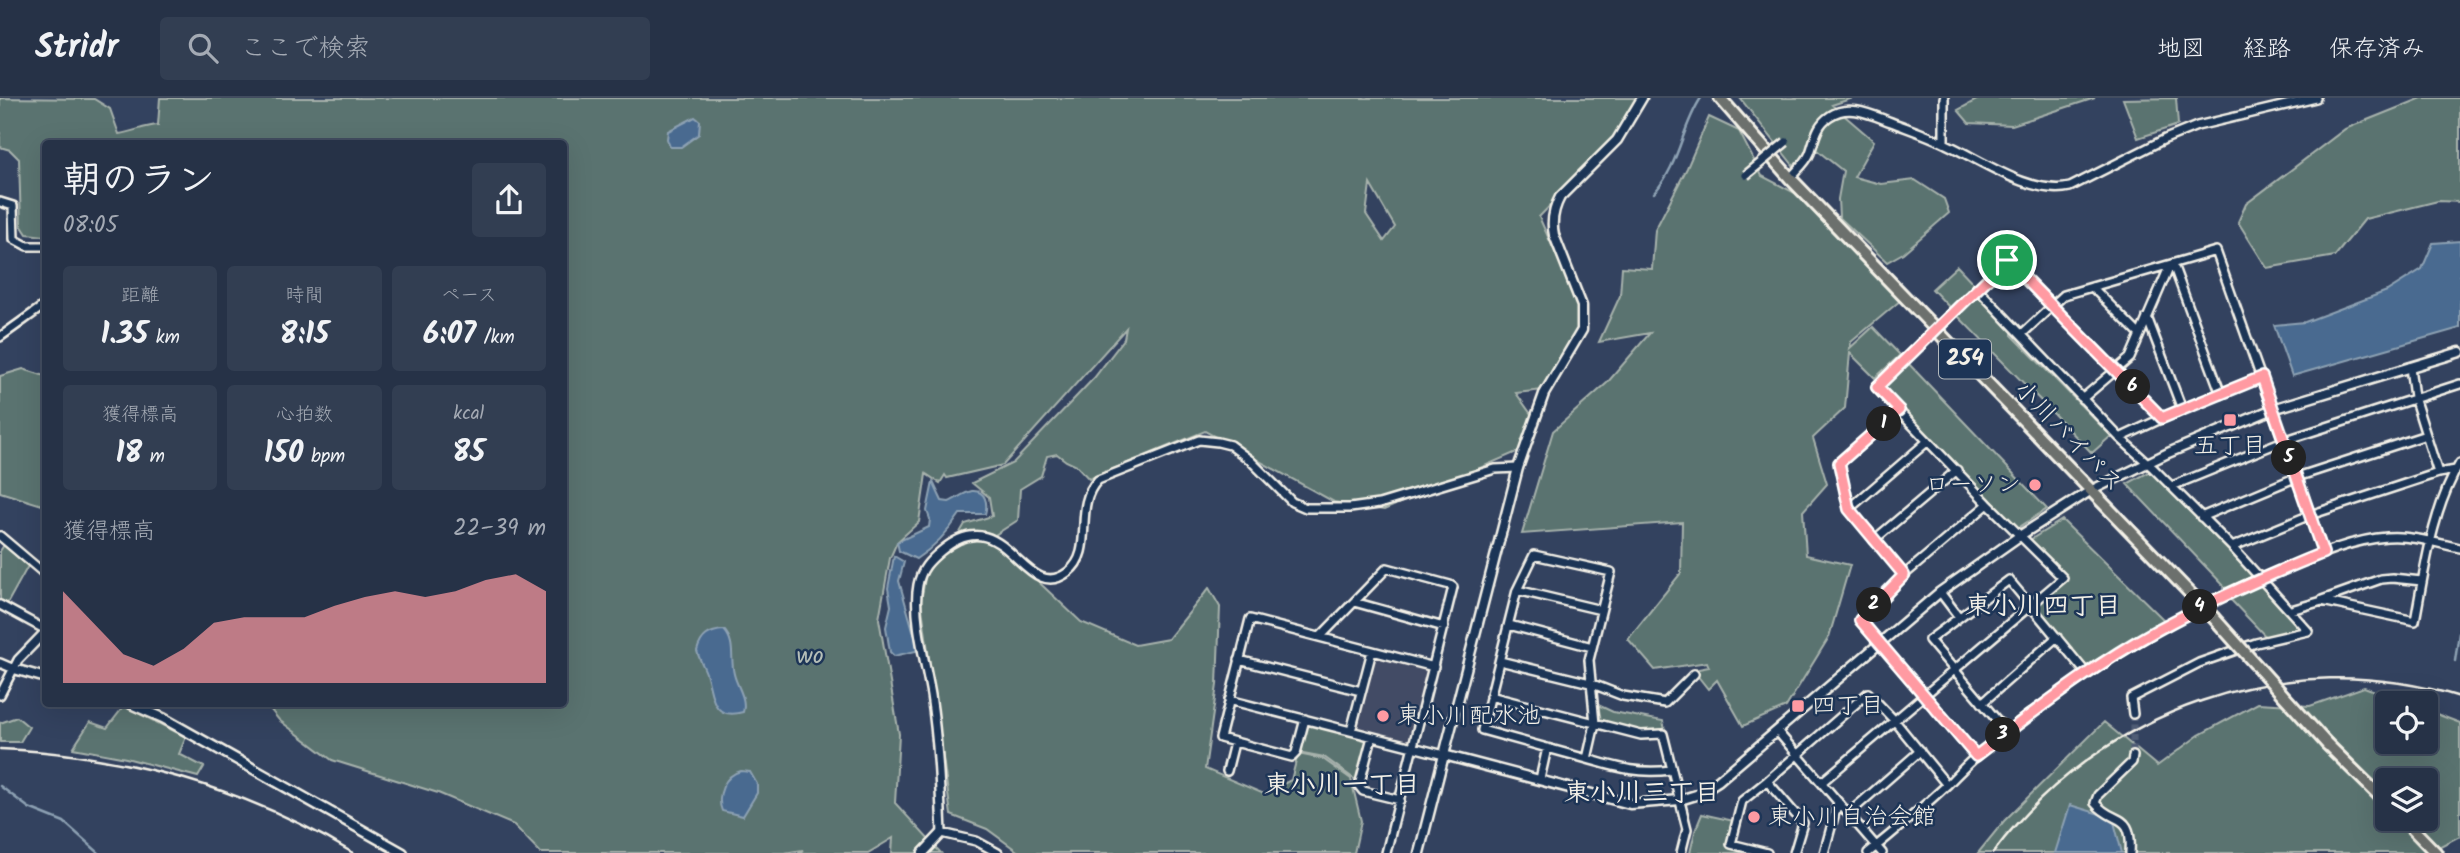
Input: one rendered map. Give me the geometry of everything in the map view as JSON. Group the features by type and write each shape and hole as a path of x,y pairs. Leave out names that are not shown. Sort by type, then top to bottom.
{"highway":[{"name":"小川バイパス","path":"1720,98 1790,178 2213,617 2327,744 2375,791"},
{"path":"2415,831 2436,853"}],"street":[{"path":"1419,853 1518,468 1544,394 1582,330 1582,306 1554,235 1552,225 1555,206 1560,197 1617,140 1643,98"},
{"path":"1944,98 1944,142"},
{"path":"1790,178 1805,161 1817,129 1823,121 1841,111 1856,110 1944,142 2035,186 2059,190 2165,139 2197,127 2316,98"},
{"path":"1746,175 1786,142"},
{"path":"0,202 13,206 14,239 27,246 42,246"},
{"path":"2022,334 2064,295 2216,251 2323,553"},
{"path":"1822,782 2063,578 1988,504 1877,387 2007,260 2162,418"},
{"path":"2082,398 2130,358 2170,265"},
{"path":"2170,265 2175,270 2221,394"},
{"path":"2092,287 2140,335"},
{"path":"1977,288 2120,438 2232,547 2308,631 2256,643 2199,663 2131,698 2133,714"},
{"path":"0,337 42,307"},
{"path":"2147,317 2182,409"},
{"path":"1229,700 1630,804 1680,800 1696,795 1718,781 1940,592 2090,491 2273,409 2460,352"},
{"path":"2410,367 2414,397 2438,473"},
{"path":"2120,438 2182,409 2262,377"},
{"path":"2172,486 2283,441 2460,384"},
{"path":"1899,410 1839,463 1849,509 1904,575"},
{"path":"2201,517 2297,477 2426,435"},
{"path":"923,853 942,833 942,799 933,710 921,640 918,585 924,567 950,544 967,535 983,535 995,539 1038,576 1050,579 1062,576 1070,572 1080,557 1086,502 1092,486 1098,480 1199,440 1230,445 1250,460 1292,502 1306,508 1350,509 1379,504 1495,470 1518,468"},
{"path":"1849,509 1928,441"},
{"path":"2232,547 2310,515 2458,467"},
{"path":"2322,601 2415,621 2431,541 2445,493 2458,467"},
{"path":"1874,540 1957,470"},
{"path":"1976,756 1860,620 1904,575 1988,504"},
{"path":"0,536 42,572"},
{"path":"1868,853 1879,850 1976,756 2007,732 2087,674 2154,631 2202,606 2323,553 2365,540 2390,536 2458,547"},
{"path":"1587,759 1595,724 1589,660 1611,572 1534,555 1517,590 1482,730 1630,771 1648,773 1671,770"},
{"path":"1320,637 1387,568 1450,585 1454,592 1386,853"},
{"path":"2291,610 2381,579 2423,581"},
{"path":"2007,732 1929,640 2008,580 2087,674"},
{"path":"1517,590 1601,610"},
{"path":"1940,592 1959,617"},
{"path":"1354,602 1444,627"},
{"path":"0,605 42,628"},
{"path":"1305,719 1296,753 1292,757 1222,740 1220,735 1250,619 1433,667"},
{"path":"1509,625 1592,647"},
{"path":"0,695 27,649 42,634"},
{"path":"1982,703 2057,637"},
{"path":"1351,731 1372,651"},
{"path":"1239,660 1361,691"},
{"path":"1500,661 1590,683 1623,696 1665,704 1694,674"},
{"path":"0,663 42,677"},
{"path":"1767,853 1744,850 1731,844 1742,801 1868,693 1894,720 1947,785"},
{"path":"1490,696 1641,735 1663,734 1687,829 1681,853"},
{"path":"137,707 180,727 403,853"},
{"path":"1777,731 1879,850"},
{"path":"1372,737 1359,786 1363,791 1399,800"},
{"path":"1227,771 1234,743"},
{"path":"1540,779 1547,748"},
{"path":"1848,814 1920,751"},
{"path":"2130,853 2131,841 2127,827 2122,820 2100,809 2095,803 2098,795 2132,762 2133,756"},
{"path":"1768,781 1803,823 1794,853"},
{"path":"1824,853 1838,802"},
{"path":"942,833 976,841 998,853"}],"shaded area":[{"path":"695,117 700,121 699,134 681,147 670,147 668,131"},
{"path":"2460,241 2460,328 2292,376 2274,325 2305,322 2387,291 2422,269 2433,243"},
{"path":"933,482 942,501 949,502 966,493 977,491 985,498 986,510 985,514 960,514 940,539 916,559 899,551 897,542 929,527 927,511"},
{"path":"894,556 904,562 899,581 917,644 916,651 894,656 890,652 886,627 891,606 888,588"},
{"path":"724,630 731,645 734,674 744,702 743,712 732,714 724,713 715,703 697,651 706,635"},
{"path":"1378,656 1426,668 1429,672 1411,740 1407,742 1357,729 1355,726 1373,658"},
{"path":"741,771 750,772 757,784 757,793 743,816 722,811 720,805 726,781"},
{"path":"2070,805 2113,818 2122,853 2055,853"}],"green space":[{"name":"wo","path":"0,98 94,99 110,109 119,134 158,125 160,98 1636,98 1629,124 1539,217 1573,292 1582,323 1543,390 1516,393 1536,421 1519,451 1384,510 1334,502 1205,431 1089,479 1077,466 1057,454 1047,456 1041,476 1020,489 1018,520 995,535 1027,571 1081,622 1135,645 1168,639 1209,588 1220,607 1217,685 1205,769 1264,794 1291,780 1298,754 1323,759 1351,779 1361,821 1354,853 1020,853 987,829 951,815 921,601 926,573 936,555 949,551 965,524 992,516 989,497 972,483 1013,463 1094,378 1124,339 1126,328 1003,465 947,478 945,475 940,483 926,474 919,522 897,542 890,558 879,619 899,734 895,803 941,853 892,853 893,838 868,853 799,853 803,850 784,853 541,853 514,825 438,793 332,760 279,720 268,707 567,707 567,140 42,140 42,236 27,234 21,225 19,159 10,150 0,147","holes":["1370,184 1395,227 1384,241 1366,214"]},
{"path":"1740,98 1853,98 1832,105 1874,141 1854,177 1881,184 1915,180 1944,199 1949,213 1903,253 1887,262 1839,217 1838,199 1843,171 1818,151 1793,165"},
{"path":"1980,98 2095,98 2012,125 1969,123 1958,110"},
{"path":"2176,98 2178,125 2138,138 2123,99"},
{"path":"2422,98 2460,98 2460,202 2438,201 2365,219 2335,256 2267,268 2238,222 2246,204 2345,129"},
{"path":"1709,117 1739,131 1762,176 1799,195 1901,300 1851,342 1850,348 1873,327 1900,355 1875,378 1850,353 1845,408 1813,438 1827,484 1803,511 1806,555 1850,565 1829,637 1786,707 1743,726 1717,680 1708,689 1693,670 1709,667 1707,662 1655,670 1628,639 1681,573 1682,522 1522,534 1553,431 1607,383 1650,333 1599,342 1620,296 1622,267 1652,269 1655,230 1687,168"},
{"path":"1957,266 1976,286 1951,309 1932,289"},
{"path":"1973,295 1979,295 2012,329 2012,335 2111,436 2092,453 1955,313"},
{"path":"1907,362 2047,509 2018,528 1883,389"},
{"path":"23,369 42,375 42,505 0,492 0,376"},
{"path":"2152,472 2251,577 2226,588 2127,484"},
{"path":"2062,520 2164,620 2086,666 2036,606 2067,578 2030,540"},
{"path":"4,545 28,566 7,604 0,600 0,551"},
{"path":"2262,585 2302,630 2267,638 2230,599"},
{"path":"2364,687 2375,691 2375,754 2438,754 2438,715 2460,723 2460,836 2427,853 1978,853 2004,821 2104,722 2157,766 2199,735 2258,703 2310,706"},
{"path":"1598,705 1613,712 1663,721 1665,730 1640,732 1601,721"},
{"path":"126,707 186,737 179,754 204,767 198,777 126,758 73,748 90,722 107,728"},
{"path":"17,717 29,727 20,742 0,742 0,723"},
{"path":"1310,725 1366,739 1357,781 1324,757 1298,752 1305,727"},
{"path":"1702,814 1734,821 1728,845 1742,850 1742,853 1690,853"}],"waterway":[{"path":"1654,193 1670,170 1701,98"},
{"path":"2455,661 2460,626"},
{"path":"0,786 29,808 64,822 99,853"}],"tunnel":[{"path":"2133,714 2133,756"}],"railway":[{"path":"1993,853 2037,803 2087,760 2142,726 2202,701 2265,685 2330,678 2395,682 2460,697"},
{"path":"0,749 93,758 183,778 270,810 353,853"}],"place":[{"name":"五丁目","path":"2230,420"},
{"name":"ローソン","path":"2035,485"},
{"name":"四丁目","path":"1798,706"},
{"name":"東小川配水池","path":"1383,716"},
{"name":"東小川自治会館","path":"1754,817"}],"district":[{"name":"東小川四丁目","path":"2043,607"},
{"name":"東小川一丁目","path":"1342,786"},
{"name":"東小川三丁目","path":"1642,794"}],"route":[{"path":"2007,260 2162,418 2262,377 2323,553 2259,579 2154,631 2087,674 1976,756 1860,620 1904,575 1849,509 1839,463 1899,410 1877,387 2007,260"}]}
